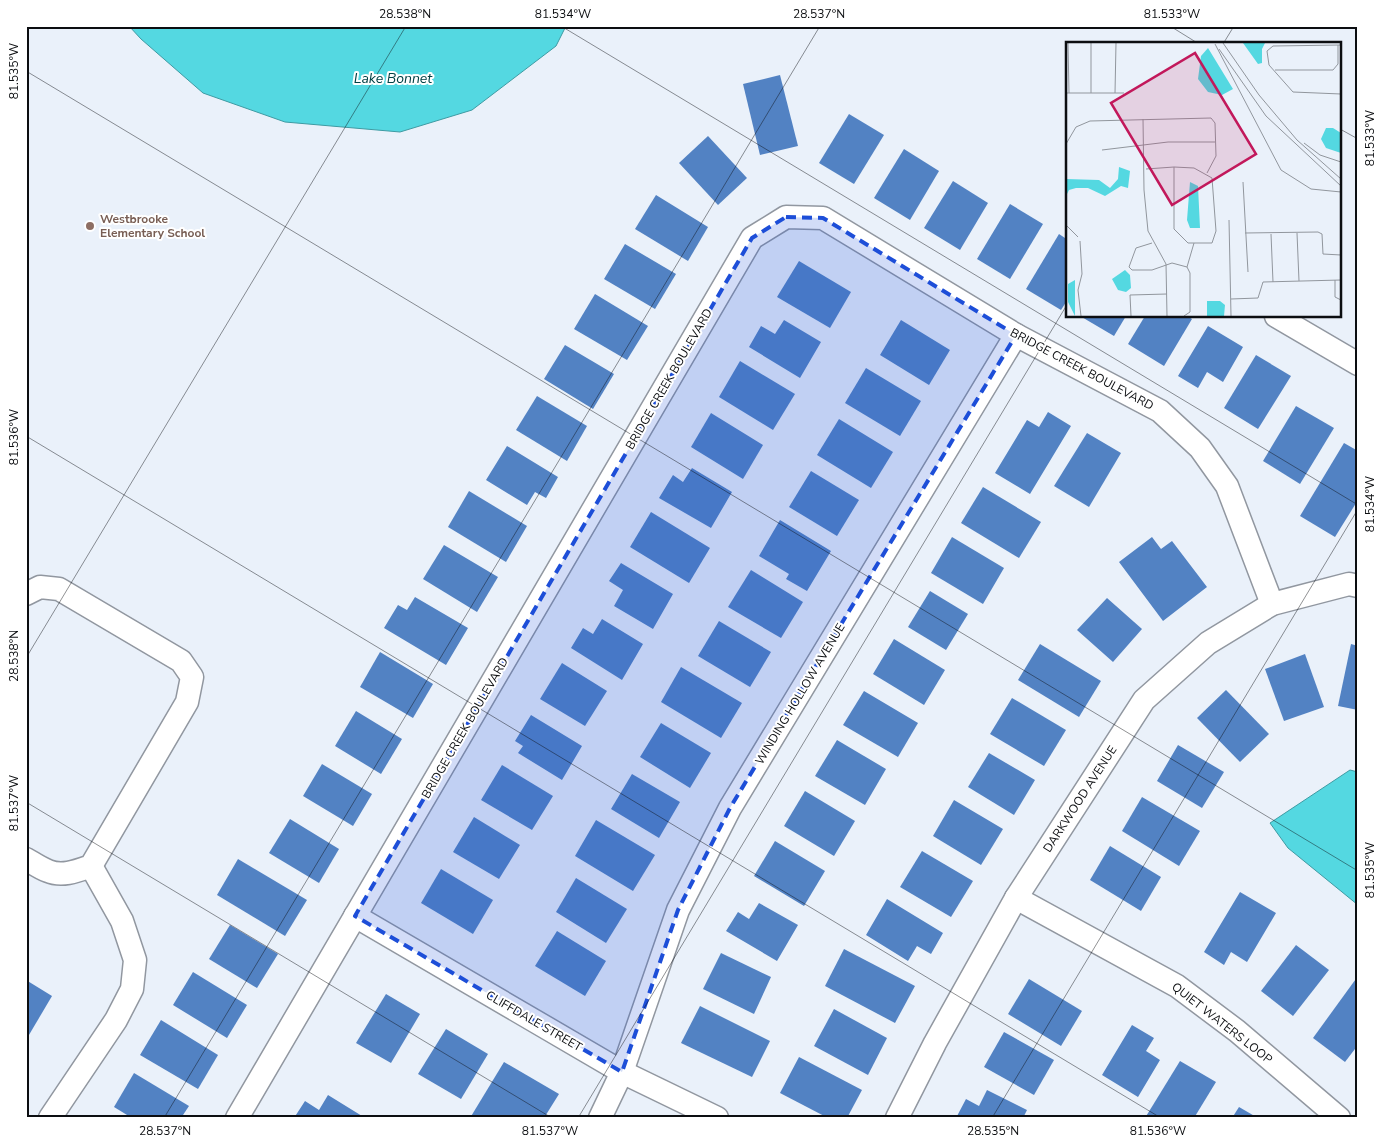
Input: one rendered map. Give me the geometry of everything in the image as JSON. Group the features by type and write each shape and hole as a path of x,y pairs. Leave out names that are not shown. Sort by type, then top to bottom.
{"street":[{"name":"BRIDGE CREEK BOULEVARD","path":"237,1118 752,238 786,217 823,218 1016,335 1160,411 1200,448 1227,486 1272,604"},
{"path":"1279,318 1358,364"},
{"name":"WINDING HOLLOW AVENUE","path":"600,1118 622,1072 678,910 730,808 1016,335"},
{"name":"DARKWOOD AVENUE","path":"897,1118 935,1043 1016,898 1144,700 1208,643 1272,604 1349,584 1358,586"},
{"path":"26,594 40,587 58,590 181,661 192,678 187,702 91,866 76,872 60,874 48,871 26,859"},
{"path":"50,1118 116,1020 132,989 135,960 122,921 91,866"},
{"name":"QUIET WATERS LOOP","path":"1016,898 1177,986 1237,1031 1339,1118"},
{"name":"CLIFFDALE STREET","path":"355,916 622,1072 717,1118"}],"highlighted area":[{"path":"786,217 823,218 1016,335 730,808 678,910 622,1072 355,916 752,238"}],"water":[{"name":"Lake Bonnet","path":"129,26 566,26 556,46 472,110 400,132 285,122 203,93 141,39"},
{"path":"1350,770 1358,772 1358,905 1288,848 1270,823"}],"building":[{"path":"780,75 798,146 760,155 743,84"},
{"path":"849,114 884,135 854,184 819,163"},
{"path":"708,136 747,178 718,205 679,163"},
{"path":"904,149 939,171 910,220 874,198"},
{"path":"953,181 988,203 960,250 924,228"},
{"path":"656,195 708,227 688,261 635,229"},
{"path":"1010,204 1043,224 1010,279 977,259"},
{"path":"1059,234 1066,239 1066,302 1061,310 1026,289"},
{"path":"625,244 676,274 655,309 604,279"},
{"path":"799,261 851,292 830,328 777,297"},
{"path":"595,294 648,326 627,360 574,329"},
{"path":"1083,318 1125,318 1114,336"},
{"path":"1144,318 1192,319 1164,366 1128,344"},
{"path":"784,320 821,342 800,378 749,347 761,326 775,334"},
{"path":"901,320 950,350 929,385 880,355"},
{"path":"1208,326 1243,347 1223,382 1207,372 1198,388 1178,376"},
{"path":"565,345 614,374 593,409 544,379"},
{"path":"1256,355 1291,376 1258,429 1224,408"},
{"path":"740,361 795,394 773,430 719,397"},
{"path":"866,368 921,401 900,436 845,403"},
{"path":"537,396 587,426 567,461 516,430"},
{"path":"1296,406 1334,428 1300,484 1263,461"},
{"path":"1048,412 1071,426 1030,494 995,473 1027,420 1039,427"},
{"path":"711,413 763,445 743,479 691,447"},
{"path":"839,419 893,452 871,488 817,455"},
{"path":"1087,433 1121,453 1089,507 1054,486"},
{"path":"1344,443 1358,451 1358,500 1335,537 1300,516"},
{"path":"507,446 558,477 546,498 535,492 527,505 486,480"},
{"path":"692,468 732,492 711,528 659,498 673,475 683,482"},
{"path":"811,471 859,500 837,536 789,507"},
{"path":"983,487 1041,522 1019,558 961,523"},
{"path":"469,491 527,526 506,562 448,527"},
{"path":"651,512 710,548 689,583 630,547"},
{"path":"780,520 831,551 807,591 786,579 789,574 759,556"},
{"path":"952,537 1004,568 983,604 931,573"},
{"path":"1152,537 1161,549 1172,541 1207,587 1163,621 1119,562"},
{"path":"444,545 498,577 477,612 423,579"},
{"path":"621,563 673,594 653,629 614,606 623,590 609,581"},
{"path":"751,570 803,602 781,638 728,607"},
{"path":"930,591 968,614 946,650 908,627"},
{"path":"415,597 468,628 446,665 384,628 398,605 407,610"},
{"path":"1107,598 1142,629 1113,662 1077,630"},
{"path":"602,619 643,644 622,680 571,648 583,628 593,634"},
{"path":"719,621 771,652 750,687 698,656"},
{"path":"894,639 945,670 924,705 873,674"},
{"path":"1040,644 1101,681 1079,717 1018,680"},
{"path":"1351,644 1358,646 1358,710 1338,706"},
{"path":"380,652 433,684 413,718 360,687"},
{"path":"1305,654 1324,707 1284,721 1265,669"},
{"path":"562,663 607,691 585,726 540,699"},
{"path":"681,667 742,703 721,738 661,702"},
{"path":"1226,690 1269,734 1240,762 1197,718"},
{"path":"864,691 918,723 898,757 843,725"},
{"path":"1012,698 1066,730 1044,766 990,734"},
{"path":"356,711 402,739 381,774 335,746"},
{"path":"531,715 582,746 562,780 518,753 523,746 515,741"},
{"path":"661,723 711,753 690,788 640,757"},
{"path":"837,740 886,769 865,805 815,776"},
{"path":"1178,745 1224,772 1202,808 1157,781"},
{"path":"989,753 1035,780 1014,815 968,787"},
{"path":"322,764 372,794 353,826 303,796"},
{"path":"502,765 553,796 532,830 481,800"},
{"path":"632,774 680,802 659,838 611,809"},
{"path":"805,791 855,821 834,856 784,826"},
{"path":"1142,797 1200,831 1179,866 1122,831"},
{"path":"954,800 1003,829 981,865 933,836"},
{"path":"474,817 520,845 499,879 453,852"},
{"path":"290,819 339,849 319,883 269,853"},
{"path":"596,820 655,855 633,891 575,856"},
{"path":"775,841 825,871 804,906 754,876"},
{"path":"1110,846 1161,877 1141,911 1090,880"},
{"path":"922,851 973,881 951,917 900,887"},
{"path":"238,859 307,900 285,936 217,895"},
{"path":"441,869 493,900 473,934 421,903"},
{"path":"576,878 627,909 606,943 556,912"},
{"path":"1240,892 1276,913 1247,962 1231,952 1224,965 1204,952"},
{"path":"887,899 943,933 931,954 917,946 908,961 866,935"},
{"path":"759,903 798,925 777,961 726,931 738,912 749,919"},
{"path":"230,925 278,954 257,988 209,959"},
{"path":"557,931 606,961 585,996 535,966"},
{"path":"1296,945 1329,970 1293,1016 1261,991"},
{"path":"844,949 915,986 895,1023 825,986"},
{"path":"721,953 771,977 754,1014 703,989"},
{"path":"193,972 247,1005 227,1038 173,1005"},
{"path":"1358,976 1358,1045 1345,1062 1313,1038"},
{"path":"1029,979 1082,1011 1061,1046 1008,1014"},
{"path":"26,980 52,996 26,1040"},
{"path":"386,994 420,1014 391,1063 356,1043"},
{"path":"700,1006 770,1041 752,1077 681,1043"},
{"path":"834,1009 887,1038 868,1075 814,1046"},
{"path":"161,1020 218,1055 198,1089 140,1055"},
{"path":"1132,1025 1154,1038 1146,1051 1160,1060 1138,1097 1102,1075"},
{"path":"446,1029 488,1054 461,1099 418,1074"},
{"path":"1004,1032 1054,1060 1034,1095 984,1067"},
{"path":"799,1057 862,1090 847,1118 828,1118 780,1093"},
{"path":"1180,1061 1216,1082 1194,1118 1145,1118"},
{"path":"504,1062 559,1094 544,1118 470,1118"},
{"path":"134,1073 189,1106 181,1118 132,1118 114,1107"},
{"path":"987,1090 1027,1110 1023,1118 956,1118 966,1099 979,1106"},
{"path":"328,1095 362,1116 361,1118 294,1118 305,1101 319,1110"},
{"path":"1239,1107 1258,1118 1232,1118"}],"place":[{"name":"Westbrooke Elementary School","path":"90,226"}]}
